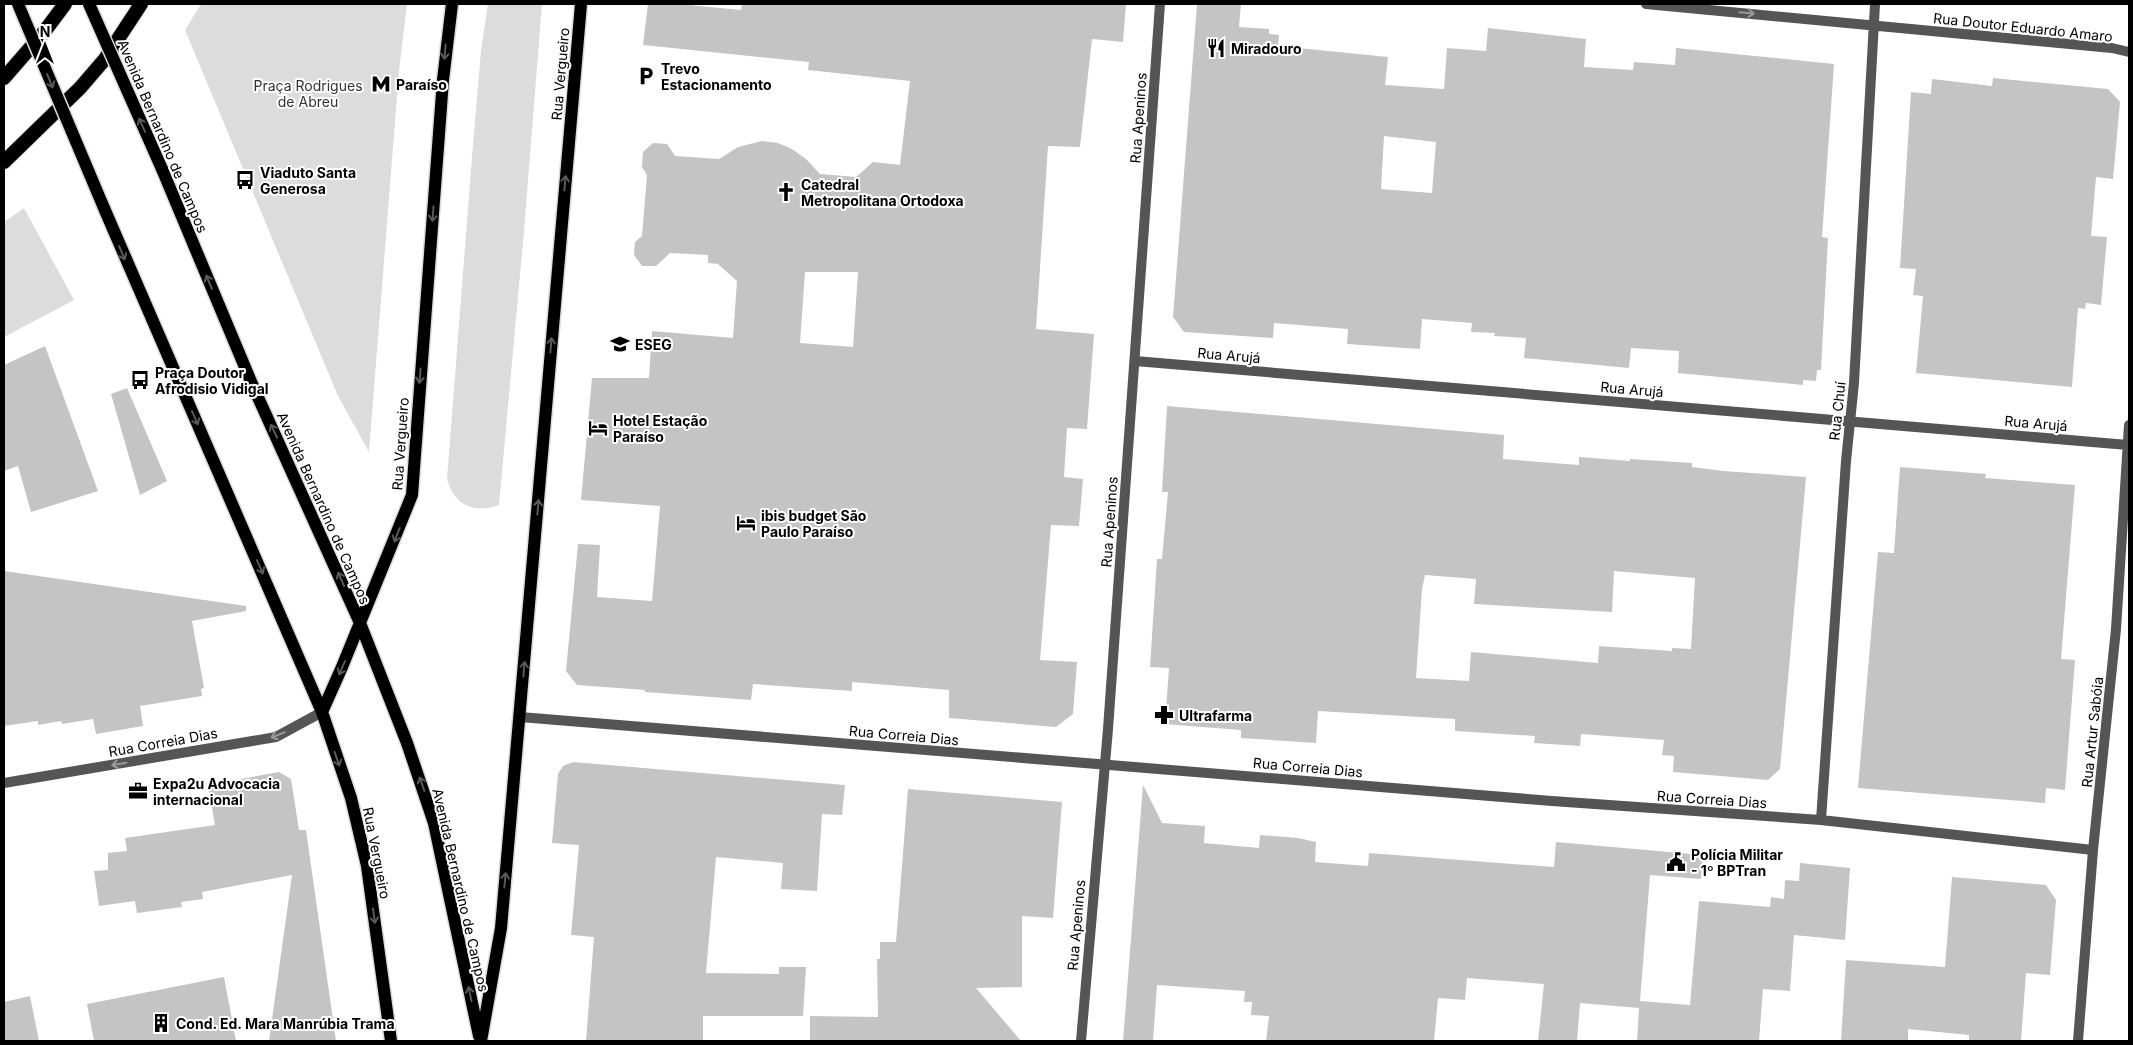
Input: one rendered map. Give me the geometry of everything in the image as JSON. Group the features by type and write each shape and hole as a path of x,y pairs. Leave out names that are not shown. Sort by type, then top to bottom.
{"highway":[{"path":"4,78 44,32 65,4"},
{"path":"4,162 80,88 105,59 141,4"}],"main road":[{"path":"18,4 322,712"},
{"name":"Avenida Bernardino de Campos","path":"89,4 162,169 252,384 360,624 407,743 434,822 480,1041"},
{"name":"Rua Vergueiro","path":"391,1041 367,866 351,798 322,712 412,495 443,80 452,4"},
{"name":"Rua Vergueiro","path":"480,1041 501,928 581,4"}],"street":[{"name":"Rua Apeninos","path":"1081,1041 1105,765 1160,4"},
{"name":"Rua Doutor Eduardo Amaro","path":"1646,4 2112,48 2129,52"},
{"name":"Rua Chuí","path":"1821,820 1854,383 1875,4"},
{"name":"Rua Arujá","path":"1135,361 2128,445"},
{"name":"Rua Artur Sabóia","path":"2078,1041 2093,850 2116,629 2129,425"},
{"name":"Rua Correia Dias","path":"4,783 276,737 322,712"},
{"name":"Rua Correia Dias","path":"520,717 1105,765 1821,820 2093,850"}],"green space":[{"name":"Praça Rodrigues de Abreu","path":"201,4 407,4 399,71 369,452 338,396 185,30"},
{"path":"488,4 542,4 499,505 490,508 473,508 460,501 450,488 447,479 481,51"},
{"path":"24,208 74,300 4,337 4,222"}],"building":[{"path":"648,4 678,4 741,10 742,4 1126,4 1123,42 1092,39 1080,147 1048,146 1036,329 1094,334 1087,429 1067,428 1064,477 1083,479 1079,526 1051,525 1040,660 1077,662 1073,714 1056,727 949,718 949,690 852,682 852,691 753,684 751,700 577,685 566,671 578,544 600,545 597,597 652,601 660,506 581,500 592,378 649,378 652,331 733,338 737,281 718,264 708,263 708,255 670,253 656,266 642,266 634,255 635,242 642,236 647,175 642,167 643,152 653,143 667,144 675,156 719,159 738,147 762,141 778,143 792,149 806,159 820,174 856,177 873,162 900,165 910,81 808,70 809,62 643,45","holes":["805,272 858,272 853,347 800,343"]},
{"path":"1197,4 1241,4 1239,27 1269,29 1269,34 1279,35 1278,46 1388,57 1385,85 1444,89 1447,48 1486,51 1488,28 1586,39 1584,67 1633,70 1634,62 1675,65 1676,48 1834,64 1822,237 1828,238 1821,370 1817,370 1816,381 1803,380 1803,385 1678,373 1679,351 1631,348 1629,368 1524,358 1526,338 1494,336 1495,333 1471,332 1472,323 1422,319 1420,349 1347,344 1348,329 1274,323 1273,338 1184,332 1173,317","holes":["1384,136 1436,142 1432,193 1381,189"]},
{"path":"1993,78 2108,89 2120,102 2113,179 2096,177 2091,236 2107,237 2101,305 2086,303 2085,309 2078,308 2072,387 1916,373 1923,296 1913,295 1916,269 1900,268 1911,92 1931,94 1932,79 1992,86"},
{"path":"45,346 98,491 31,512 18,466 4,471 4,365"},
{"path":"127,388 167,481 140,495 111,394"},
{"path":"1167,406 1504,435 1503,459 1579,465 1579,457 1630,461 1630,459 1692,463 1692,467 1723,471 1806,477 1780,769 1768,780 1673,772 1674,756 1662,755 1664,740 1581,734 1580,746 1534,743 1535,736 1455,731 1455,719 1318,711 1316,743 1241,738 1241,730 1165,724 1169,668 1150,667 1157,559 1162,559 1168,492 1162,492","holes":["1614,571 1695,578 1691,649 1672,648 1672,651 1599,646 1598,663 1471,652 1469,681 1416,678 1422,589 1425,575 1476,579 1474,604 1612,612"]},
{"path":"1900,467 1986,474 1985,478 2075,485 2061,659 2075,660 2065,790 2046,788 2045,803 1858,788 1878,552 1894,553"},
{"path":"4,571 246,606 246,611 192,621 204,688 201,689 202,696 140,706 143,726 96,734 93,719 62,724 61,721 38,725 38,721 4,726"},
{"path":"573,762 845,785 842,815 822,814 817,891 781,889 783,863 716,857 706,973 779,974 779,967 806,967 803,1016 703,1016 703,1041 586,1041 594,937 571,935 579,845 552,843 558,774 563,766"},
{"path":"279,772 291,779 299,830 306,830 336,1041 269,1041 292,875 202,892 203,899 181,902 182,907 137,913 135,901 99,906 94,871 108,870 108,853 127,851 125,838 215,825 208,785"},
{"path":"1143,785 1162,823 1205,826 1204,843 1259,848 1260,835 1298,838 1316,842 1315,862 1368,866 1369,853 1554,867 1556,842 1703,855 1701,879 1650,875 1640,1001 1690,1005 1699,901 1770,907 1771,897 1784,899 1785,880 1799,881 1800,863 1850,868 1845,940 1794,935 1790,991 1763,989 1759,1041 1637,1041 1639,1008 1580,1003 1577,1041 1538,1041 1544,984 1467,978 1465,1000 1438,998 1434,1041 1266,1041 1269,1016 1251,1015 1252,1002 1244,1002 1245,991 1157,985 1153,1041 1123,1041"},
{"path":"908,789 1062,802 1053,918 1022,916 1022,987 976,988 1021,1041 810,1041 810,1016 878,1017 877,959 880,959 880,942 896,942"},
{"path":"1952,877 2046,885 2056,900 2050,975 2026,973 2021,1041 1969,1041 1969,1035 1908,1029 1908,1041 1841,1041 1846,960 1945,967"},
{"name":"Cond. Ed. Mara Manrúbia Trama","path":"224,977 236,1041 94,1041 87,1004"},
{"path":"30,996 39,1041 4,1041 4,1002"}],"place":[{"name":"Miradouro","path":"1216,48"},
{"name":"Trevo Estacionamento","path":"646,76"},
{"name":"Paraíso","path":"381,84"},
{"name":"Viaduto Santa Generosa","path":"245,180"},
{"name":"Catedral Metropolitana Ortodoxa","path":"786,192"},
{"name":"ESEG","path":"620,344"},
{"name":"Praça Doutor Afrodisio Vidigal","path":"140,380"},
{"name":"Hotel Estação Paraíso","path":"598,428"},
{"name":"ibis budget São Paulo Paraíso","path":"746,523"},
{"name":"Ultrafarma","path":"1164,715"},
{"name":"Expa2u Advocacia internacional","path":"138,791"},
{"name":"Polícia Militar - 1º BPTran","path":"1676,862"},
{"name":"Cond. Ed. Mara Manrúbia Trama","path":"161,1023"}]}
